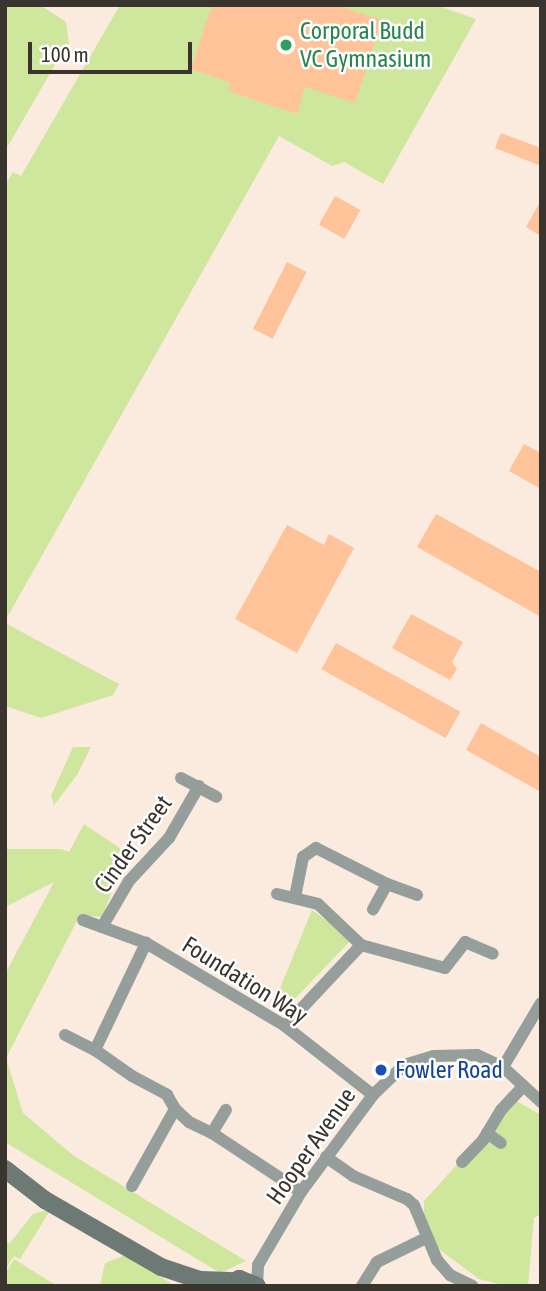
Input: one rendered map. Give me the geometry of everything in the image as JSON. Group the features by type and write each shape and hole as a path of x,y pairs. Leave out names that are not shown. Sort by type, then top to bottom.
{"street":[{"name":"Cinder Street","path":"181,778 216,797"},
{"name":"Cinder Street","path":"102,927 129,881 169,838 199,786"},
{"path":"295,897 303,857 316,848 387,884 417,895"},
{"path":"373,909 387,884"},
{"path":"277,894 318,904 361,945 445,968 465,942 471,929"},
{"name":"Foundation Way","path":"83,920 146,943 285,1026 373,1096"},
{"path":"465,942 493,954"},
{"path":"95,1050 146,943"},
{"path":"285,1026 361,945"},
{"path":"503,1067 541,1003"},
{"path":"65,1035 95,1050 132,1076 167,1095 175,1109 190,1122 212,1133 301,1192"},
{"name":"Hooper Avenue","path":"257,1286 258,1265 301,1192 373,1096 404,1065 434,1056 477,1055 503,1067 541,1102"},
{"path":"462,1162 487,1133 501,1110 523,1086"},
{"path":"132,1186 175,1109"},
{"path":"212,1133 226,1110"},
{"path":"487,1133 501,1143"},
{"path":"326,1157 353,1176 407,1199 414,1205 426,1238 450,1275 473,1286"},
{"path":"5,1169 45,1200 161,1267 186,1286"},
{"path":"362,1286 377,1262 426,1238"},
{"path":"231,1282 250,1266 258,1265"},
{"path":"161,1267 200,1280 247,1280 257,1286"}],"green space":[{"path":"5,5 40,5 66,22 69,44 8,146 5,144"},
{"name":"Corporal Budd VC Gymnasium","path":"120,5 436,5 476,19 383,184 344,162 332,166 279,136 5,621 5,185 13,172 21,176"},
{"path":"5,623 119,684 113,695 41,718 5,706"},
{"path":"73,747 91,747 77,775 54,805 51,796"},
{"path":"84,824 127,853 102,917 80,915 6,1058 23,1113 74,1156 246,1261 220,1273 5,1142 5,974 54,882 5,907 5,849 61,849 69,852"},
{"path":"312,910 352,939 288,1006 274,1003"},
{"path":"515,1100 541,1115 541,1214 534,1218 528,1286 506,1286 479,1279 436,1247 424,1219 424,1201"},
{"path":"51,1209 20,1259 14,1256 5,1270 5,1242 10,1243 33,1214"},
{"path":"126,1255 175,1286 100,1286 105,1263"},
{"path":"14,1259 57,1286 5,1286 5,1274"}],"building":[{"name":"Corporal Budd VC Gymnasium","path":"212,5 336,5 382,20 355,103 305,87 297,114 228,91 231,83 191,69"},
{"path":"501,133 541,148 541,166 495,148"},
{"path":"335,196 360,210 344,239 319,225"},
{"path":"541,200 541,236 526,227"},
{"path":"287,262 307,272 273,339 253,329"},
{"path":"524,444 541,453 541,489 509,471"},
{"path":"436,514 541,572 541,617 417,547"},
{"path":"287,525 324,545 329,534 354,548 297,653 235,619"},
{"path":"411,614 463,642 452,662 457,669 450,680 392,648"},
{"path":"336,643 460,712 446,738 321,669"},
{"path":"481,723 541,757 541,792 466,750"}],"place":[{"name":"Corporal Budd VC Gymnasium","path":"286,45"},
{"name":"Fowler Road","path":"381,1070"}]}
